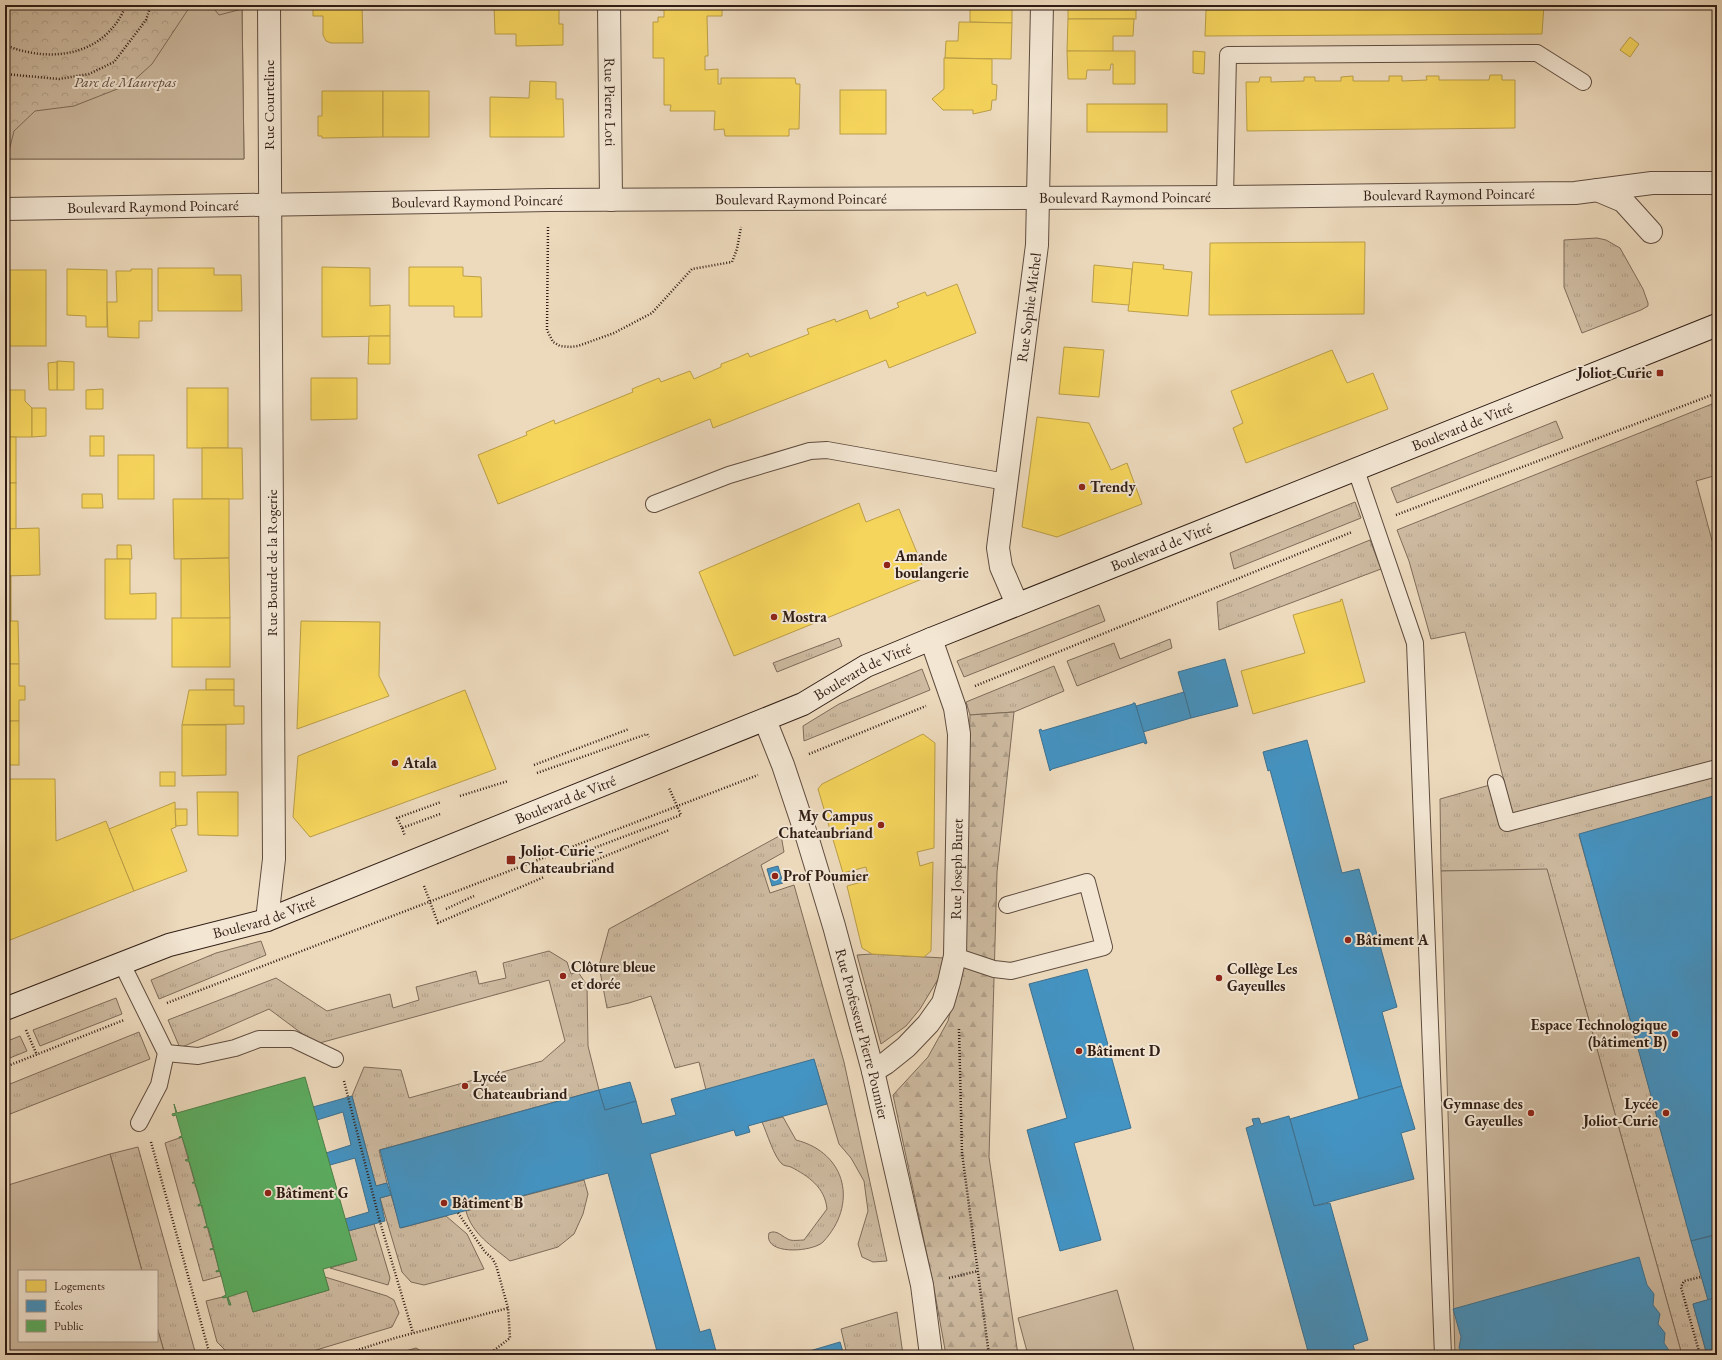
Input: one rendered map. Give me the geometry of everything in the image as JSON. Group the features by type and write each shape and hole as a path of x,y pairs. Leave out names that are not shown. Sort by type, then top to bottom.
{"street":[{"name":"Rue Courteline","path":"269,5 270,206"},
{"name":"Rue Pierre Loti","path":"609,5 611,200"},
{"name":"Rue Sophie Michel","path":"1017,604 1001,568 998,548 1037,246 1042,5"},
{"name":"Boulevard Raymond Poincaré","path":"5,209 270,206 549,200 1225,197 1553,193 1597,190 1652,183 1717,183"},
{"name":"Boulevard Raymond Poincaré","path":"1597,190 1623,201 1651,232"},
{"name":"Rue Bourde de la Rogerie","path":"267,920 274,859 270,206"},
{"name":"Boulevard de Vitré","path":"5,1009 178,942 267,920 803,704 866,666 931,639 1717,325"},
{"name":"Rue Joseph Buret","path":"872,1071 886,1063 906,1047 928,1024 943,1002 955,956 959,734 956,708 931,639"},
{"name":"Rue Professeur Pierre Poumier","path":"765,720 783,765 808,840 834,926 872,1071 922,1285 931,1355"}],"lane":[{"path":"1225,197 1228,55 1537,53 1583,82"},
{"path":"654,504 729,474 810,451 827,450 1006,482"},
{"path":"1356,470 1415,643 1443,1355"},
{"path":"1496,783 1507,823 1717,768"},
{"path":"955,956 994,969 1011,971 1104,947 1087,882 1007,905"},
{"path":"122,964 166,1053 159,1085 139,1123"},
{"path":"166,1053 198,1056 235,1048 259,1039 293,1039 335,1059"}],"path":[{"path":"5,45 19,51 43,54 58,54 76,51 91,46 108,34 126,5"},
{"path":"5,74 59,80 89,74 114,62 146,20 152,5"},
{"path":"549,200 547,330 553,342 560,346 570,347 578,346 614,333 652,313 692,269 732,262 737,249 747,199"},
{"path":"5,1067 783,765 1375,523 1717,394"},
{"path":"534,765 629,730"},
{"path":"536,773 641,736"},
{"path":"460,796 508,781"},
{"path":"440,814 402,828 397,818 441,802"},
{"path":"578,854 673,818"},
{"path":"580,866 669,830"},
{"path":"423,885 438,923 544,878"},
{"path":"446,909 474,896"},
{"path":"959,1026 962,1153 989,1355"},
{"path":"342,1076 380,1222 413,1333"},
{"path":"139,1123 149,1129 152,1148 208,1348 212,1355"},
{"path":"458,1213 485,1252 492,1258 496,1265 508,1308 510,1338 488,1355"},
{"path":"948,1279 978,1271"},
{"path":"1700,1355 1681,1287 1684,1281 1701,1277"},
{"path":"342,1355 413,1333 508,1308"}],"green space":[{"name":"Parc de Maurepas","path":"5,5 242,5 244,159 5,159"},
{"path":"191,5 211,5 219,15 242,9 244,159 7,159 14,131 35,111 74,106 130,84 152,64"},
{"path":"1597,238 1606,240 1620,248 1643,289 1648,306 1582,333 1564,287 1564,240"},
{"name":"Lycée Joliot-Curie","path":"1717,402 1717,475 1696,481 1717,559 1717,795 1579,835 1708,1300 1693,1304 1707,1355 1682,1355 1547,870 1441,871 1440,799 1504,781 1465,632 1431,639 1409,561 1397,530"},
{"path":"1556,421 1563,438 1397,503 1391,488"},
{"path":"1355,502 1361,518 1234,569 1230,553"},
{"path":"1370,540 1381,569 1219,630 1217,602"},
{"path":"1099,605 1105,621 964,677 957,661"},
{"path":"839,638 842,646 777,672 773,663"},
{"path":"1170,639 1172,648 1077,686 1067,661 1114,643 1120,659"},
{"path":"1054,666 1064,691 1014,712 970,715 966,702"},
{"path":"922,669 930,690 804,741 803,726 839,704"},
{"path":"1014,712 997,872 989,1157 1018,1355 946,1355 933,1283 893,1095 928,1057 948,1021 965,951 970,715"},
{"path":"781,835 784,852 761,865 770,893 794,885 844,1062 887,1261 873,1262 862,1257 858,1244 868,1211 864,1181 851,1158 839,1144 814,1060 706,1090 699,1062 675,1068 651,996 607,1008 599,966 609,929"},
{"name":"Gymnase des Gayeulles","path":"1547,869 1682,1355 1455,1355 1441,871"},
{"path":"261,941 266,955 159,999 151,980 216,953"},
{"path":"549,951 567,962 571,974 578,972 587,985 588,1046 599,1090 379,1150 387,1183 376,1186 352,1096 364,1067 401,1070 409,1098 542,1061 565,1041 549,980 316,1044 269,1009 180,1048 168,1020 276,978 327,1011 390,994 393,1008 419,1000 416,987 476,971 479,984 506,978 503,963"},
{"path":"872,954 944,958 943,971 920,1009 906,1026 881,1044 857,955"},
{"path":"116,998 122,1014 40,1046 33,1030"},
{"path":"139,1032 150,1059 5,1116 5,1086"},
{"path":"20,1036 27,1051 5,1060 5,1042"},
{"path":"783,1117 796,1140 813,1147 827,1156 836,1168 842,1182 843,1197 841,1212 834,1228 823,1242 810,1248 800,1250 781,1249 774,1246 769,1240 769,1233 775,1232 790,1240 804,1240 827,1209 826,1201 815,1183 797,1170 782,1164 773,1151 762,1122"},
{"path":"182,1137 221,1276 203,1281 165,1143"},
{"path":"138,1147 196,1355 165,1355 158,1330 158,1270 142,1270 110,1154"},
{"path":"110,1154 142,1270 18,1270 18,1342 158,1342 158,1330 165,1355 5,1355 5,1186"},
{"path":"584,1180 588,1194 583,1214 574,1234 558,1247 510,1261 478,1233 466,1211"},
{"path":"391,1195 401,1228 446,1216 467,1234 484,1269 424,1285 411,1282 402,1272 380,1198"},
{"path":"374,1224 390,1278 388,1285 330,1268 356,1260 348,1231"},
{"path":"325,1277 387,1296 394,1300 399,1313 392,1327 300,1355 230,1355 217,1342 206,1301 247,1291 253,1312 329,1290"},
{"path":"1117,1290 1134,1350 1117,1355 1028,1355 1018,1318"},
{"path":"897,1312 903,1355 847,1355 841,1329"},
{"path":"416,1348 428,1355 392,1355"}],"building: Logements":[{"path":"313,5 362,5 363,43 331,43 326,41 323,35 323,16 313,16"},
{"path":"494,5 559,5 559,24 563,24 563,45 516,46 516,34 495,34"},
{"path":"659,5 722,5 722,16 707,16 708,56 705,56 705,70 718,69 718,84 721,84 721,78 795,78 796,84 800,84 799,129 789,129 789,136 725,136 724,129 714,130 715,111 670,111 671,105 664,105 664,58 653,58 653,22 658,22 658,17 664,17 664,10 659,10"},
{"path":"970,5 1012,5 1012,23 970,22"},
{"path":"1068,5 1136,5 1136,19 1068,19"},
{"path":"1302,5 1347,5 1347,10 1302,10"},
{"path":"1512,5 1528,5 1527,8 1512,9"},
{"path":"1544,5 1542,34 1205,36 1206,10 1527,8"},
{"path":"1068,19 1134,19 1133,36 1113,36 1113,52 1067,51"},
{"path":"959,22 1012,23 1011,59 945,58 946,41 958,41"},
{"path":"1630,37 1639,44 1630,57 1620,50"},
{"path":"1067,51 1135,51 1135,84 1113,84 1113,64 1111,64 1110,70 1087,70 1086,79 1068,79"},
{"path":"1193,51 1205,52 1204,74 1193,73"},
{"path":"944,58 992,59 992,84 997,85 996,100 992,100 991,110 973,114 973,110 943,110 932,99 944,89"},
{"path":"1490,75 1502,75 1502,80 1515,80 1515,128 1247,131 1246,82 1259,82 1260,77 1271,77 1271,82 1304,81 1304,77 1315,77 1315,81 1341,81 1341,77 1353,76 1353,81 1389,81 1389,76 1402,76 1402,81 1427,80 1426,76 1439,76 1439,80 1489,80"},
{"path":"530,81 556,82 556,99 563,99 564,137 490,137 490,97 529,98"},
{"path":"840,90 886,90 886,134 840,134"},
{"path":"322,91 383,91 383,137 322,138 322,136 318,136 318,116 322,116"},
{"path":"383,91 429,91 429,137 383,137"},
{"path":"1087,104 1167,104 1167,132 1087,132"},
{"path":"1365,242 1364,314 1209,315 1210,243"},
{"path":"1133,262 1164,265 1163,269 1192,272 1188,316 1128,311"},
{"path":"1094,265 1132,269 1129,305 1092,302"},
{"path":"322,267 370,268 370,306 390,305 390,336 322,337"},
{"path":"409,267 463,267 463,276 481,277 482,317 454,317 454,306 409,306"},
{"path":"158,268 214,268 214,275 241,275 242,311 158,311"},
{"path":"67,269 107,270 107,327 86,327 86,316 67,315"},
{"path":"131,269 152,269 152,321 139,321 139,338 108,337 107,302 117,302 116,271 131,271"},
{"path":"5,270 46,270 46,346 5,346"},
{"path":"957,284 976,333 889,368 886,360 713,428 710,419 498,504 478,455 527,435 526,432 554,420 555,424 633,392 632,389 659,378 661,382 690,371 694,379 721,367 721,364 748,353 750,357 809,334 807,329 835,319 836,322 867,310 870,319 899,307 897,303 925,292 927,296"},
{"path":"369,336 390,336 390,364 368,364"},
{"path":"1064,347 1104,350 1099,397 1059,394"},
{"path":"1332,350 1347,383 1373,373 1388,409 1246,463 1233,428 1243,423 1231,391"},
{"path":"57,361 74,362 74,390 57,390"},
{"path":"57,362 57,390 49,390 48,363"},
{"path":"311,378 357,378 357,419 311,420"},
{"path":"187,388 228,388 228,448 187,448"},
{"path":"103,389 103,409 86,409 86,390"},
{"path":"5,390 25,390 25,401 32,408 32,437 5,437"},
{"path":"32,408 46,408 46,436 32,437"},
{"name":"Trendy","path":"1037,417 1089,423 1111,470 1127,463 1142,504 1057,537 1022,527"},
{"path":"90,436 104,436 104,456 90,456"},
{"path":"5,437 16,437 16,483 5,483"},
{"path":"202,448 242,448 243,499 202,499"},
{"path":"118,455 154,455 154,499 118,499"},
{"path":"5,483 16,483 16,529 5,529"},
{"path":"82,494 102,494 103,508 82,508"},
{"path":"173,499 229,499 229,558 174,559"},
{"name":"Mostra","path":"859,503 866,522 899,509 927,577 734,656 699,572"},
{"path":"39,528 40,575 5,576 5,529"},
{"path":"117,545 131,545 132,559 117,559"},
{"path":"229,558 230,618 181,619 181,559"},
{"path":"105,559 130,559 130,594 156,593 156,619 105,619"},
{"path":"5,576 11,576 11,621 5,621"},
{"path":"1342,599 1365,682 1253,714 1241,671 1305,653 1293,615 1341,601 1340,600"},
{"path":"172,618 230,618 230,667 172,667"},
{"path":"5,621 18,621 19,664 5,664"},
{"path":"301,621 380,622 379,676 389,696 297,729"},
{"path":"5,664 19,664 19,686 25,686 25,700 19,700 19,721 5,721"},
{"path":"206,679 234,679 234,690 206,690"},
{"path":"189,690 234,690 234,706 244,706 244,724 182,725"},
{"name":"Atala","path":"465,690 496,769 310,837 293,817 298,756"},
{"path":"5,721 19,721 19,765 5,765"},
{"path":"182,725 226,725 226,775 182,776"},
{"name":"My Campus Chateaubriand","path":"923,734 935,743 934,848 917,852 920,866 933,862 931,951 924,957 872,954 862,948 847,886 869,880 866,867 843,873 818,789 822,784"},
{"path":"160,772 175,772 175,786 160,786"},
{"path":"5,779 55,779 56,841 106,821 134,891 5,942"},
{"path":"197,792 238,792 238,836 198,835"},
{"path":"175,802 176,827 171,829 187,871 134,891 109,829"},
{"path":"175,809 187,809 187,825 176,826"}],"building: Écoles":[{"path":"1225,659 1238,706 1191,718 1178,672"},
{"path":"1184,692 1191,718 1143,732 1136,706"},
{"path":"1135,703 1147,743 1145,744 1144,742 1052,769 1050,771 1039,730 1041,729 1042,731"},
{"name":"Bâtiment A","path":"1307,740 1342,873 1359,869 1397,1007 1382,1012 1402,1086 1359,1099 1270,770 1268,771 1263,752"},
{"name":"Espace Technologique (bâtiment B)","path":"1717,795 1717,1234 1691,1241 1579,834"},
{"name":"Prof Poumier","path":"778,866 783,883 772,886 767,869"},
{"name":"Bâtiment D","path":"1087,969 1131,1128 1074,1143 1101,1240 1060,1251 1027,1130 1067,1118 1029,984"},
{"name":"Bâtiment B","path":"814,1059 827,1104 748,1126 750,1132 736,1136 734,1130 650,1154 700,1332 710,1329 717,1355 658,1355 608,1173 400,1228 380,1150 599,1090 605,1110 636,1101 642,1124 676,1115 671,1099"},
{"path":"630,1082 636,1101 605,1110 599,1090"},
{"path":"1402,1086 1415,1129 1401,1133 1414,1179 1314,1206 1290,1119"},
{"path":"352,1096 376,1186 387,1183 391,1195 380,1198 385,1221 348,1231 345,1219 369,1212 355,1158 330,1165 326,1153 351,1145 343,1112 317,1120 313,1107"},
{"path":"1289,1116 1314,1206 1330,1203 1368,1340 1353,1345 1356,1355 1309,1355 1246,1128 1254,1125 1252,1119 1259,1118 1261,1124"},
{"path":"1716,1235 1717,1297 1708,1300 1691,1241"},
{"path":"1639,1257 1647,1285 1654,1294 1653,1305 1660,1314 1658,1324 1665,1333 1664,1343 1670,1352 1670,1355 1465,1355 1459,1348 1461,1337 1453,1309"},
{"path":"1717,1297 1717,1355 1707,1355 1693,1304"},
{"path":"840,1342 844,1355 807,1355 806,1352"}],"building: Public":[{"name":"Bâtiment G","path":"305,1077 357,1260 323,1269 329,1290 253,1312 247,1291 228,1297 231,1305 229,1305 227,1297 222,1297 226,1295 220,1271 216,1272 219,1270 214,1249 210,1250 214,1248 208,1227 204,1228 207,1226 202,1205 198,1206 201,1203 195,1183 192,1183 195,1181 189,1161 185,1160 189,1159 182,1137 179,1138 182,1136 176,1115 173,1116 172,1114 176,1113 174,1104 177,1113"}],"place":[{"name":"Joliot-Curie","path":"1660,373"},
{"name":"Trendy","path":"1082,487"},
{"name":"Amande boulangerie","path":"887,565"},
{"name":"Mostra","path":"774,617"},
{"name":"Atala","path":"395,763"},
{"name":"My Campus Chateaubriand","path":"881,825"},
{"name":"Joliot-Curie - Chateaubriand","path":"511,860"},
{"name":"Prof Poumier","path":"775,876"},
{"name":"Bâtiment A","path":"1348,940"},
{"name":"Clôture bleue et dorée","path":"563,976"},
{"name":"Collège Les Gayeulles","path":"1219,978"},
{"name":"Espace Technologique (bâtiment B)","path":"1675,1034"},
{"name":"Bâtiment D","path":"1079,1051"},
{"name":"Lycée Chateaubriand","path":"465,1086"},
{"name":"Gymnase des Gayeulles","path":"1531,1113"},
{"name":"Lycée Joliot-Curie","path":"1666,1113"},
{"name":"Bâtiment G","path":"268,1193"},
{"name":"Bâtiment B","path":"444,1203"}]}
